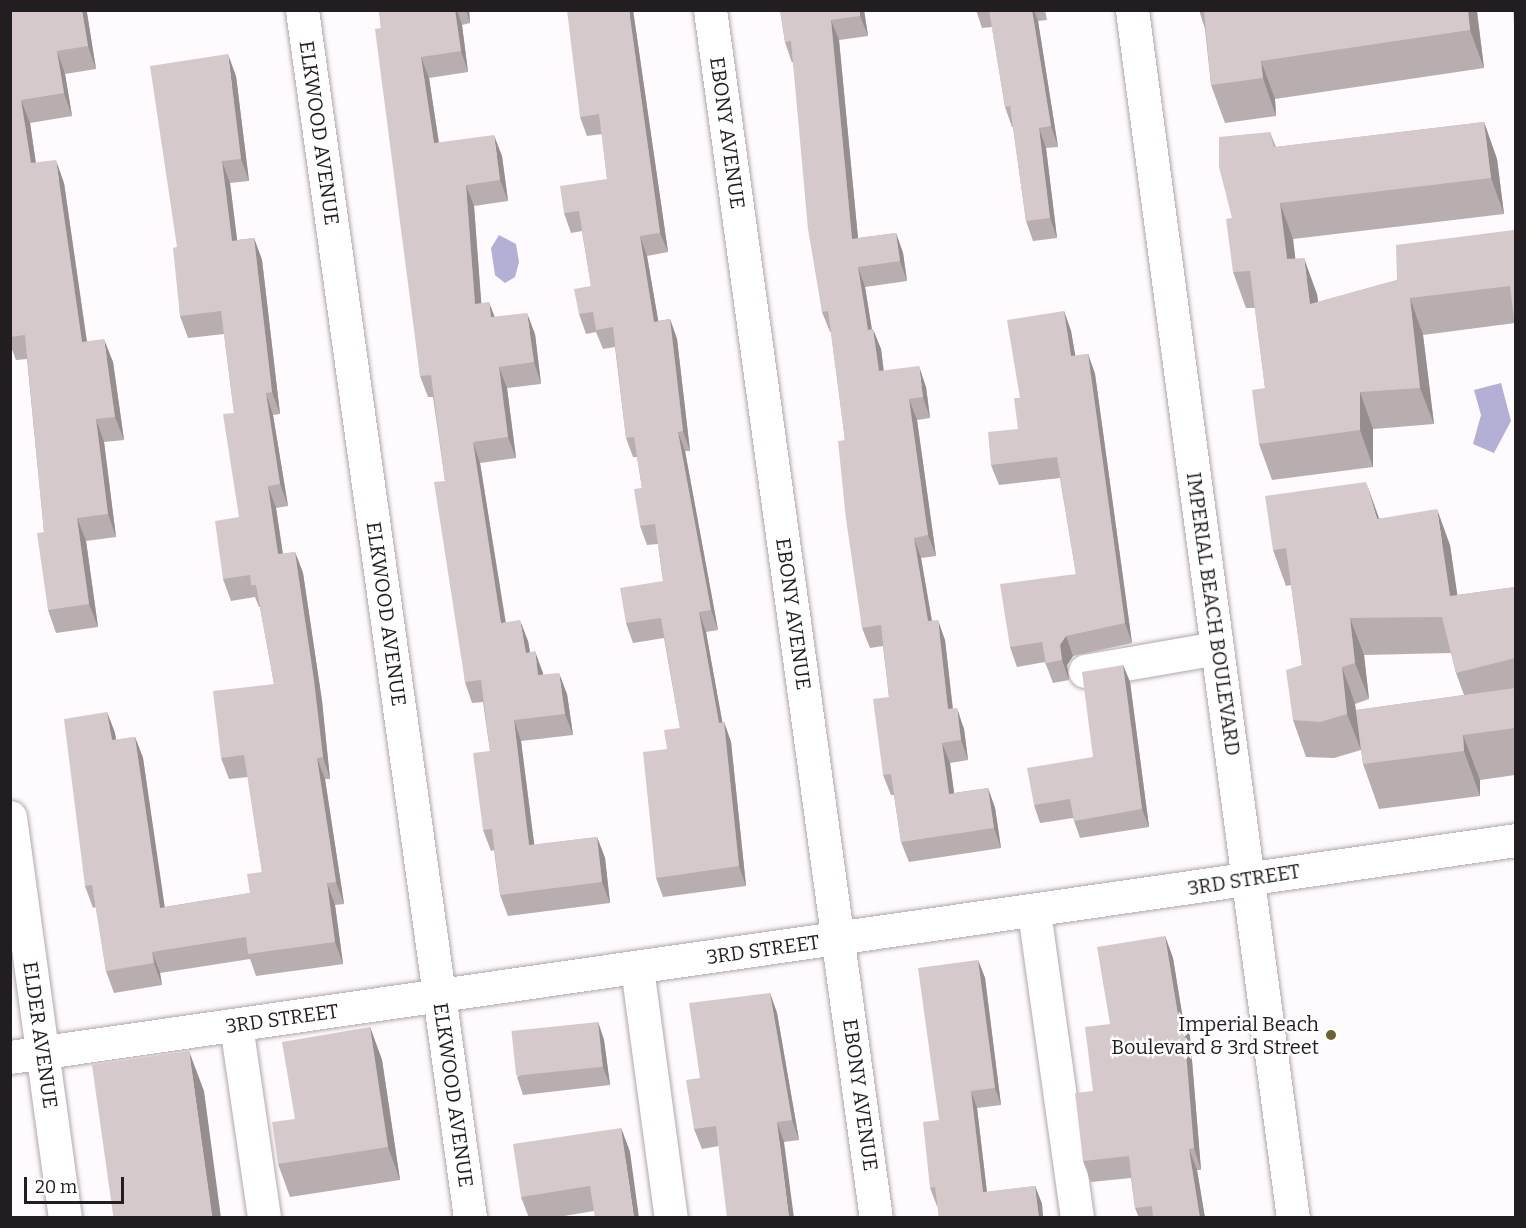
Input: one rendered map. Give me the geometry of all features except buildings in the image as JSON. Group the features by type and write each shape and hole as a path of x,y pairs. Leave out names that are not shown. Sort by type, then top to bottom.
{"street":[{"name":"ELKWOOD AVENUE","path":"302,10 470,1218"},
{"name":"EBONY AVENUE","path":"710,10 876,1218"},
{"name":"IMPERIAL BEACH BOULEVARD","path":"1132,10 1293,1218"},
{"path":"1085,670 1217,648"},
{"name":"ELDER AVENUE","path":"10,817 64,1218"},
{"name":"3RD STREET","path":"10,1058 1034,912 1515,840"},
{"path":"1034,912 1077,1218"},
{"path":"638,968 671,1218"},
{"path":"236,1025 264,1218"}],"shaded area":[{"path":"499,235 516,244 519,262 515,277 505,283 495,275 491,248"},
{"path":"1501,383 1511,421 1494,453 1473,444 1481,415 1474,390"}],"place":[{"name":"Imperial Beach Boulevard & 3rd Street","path":"1331,1035"}]}
